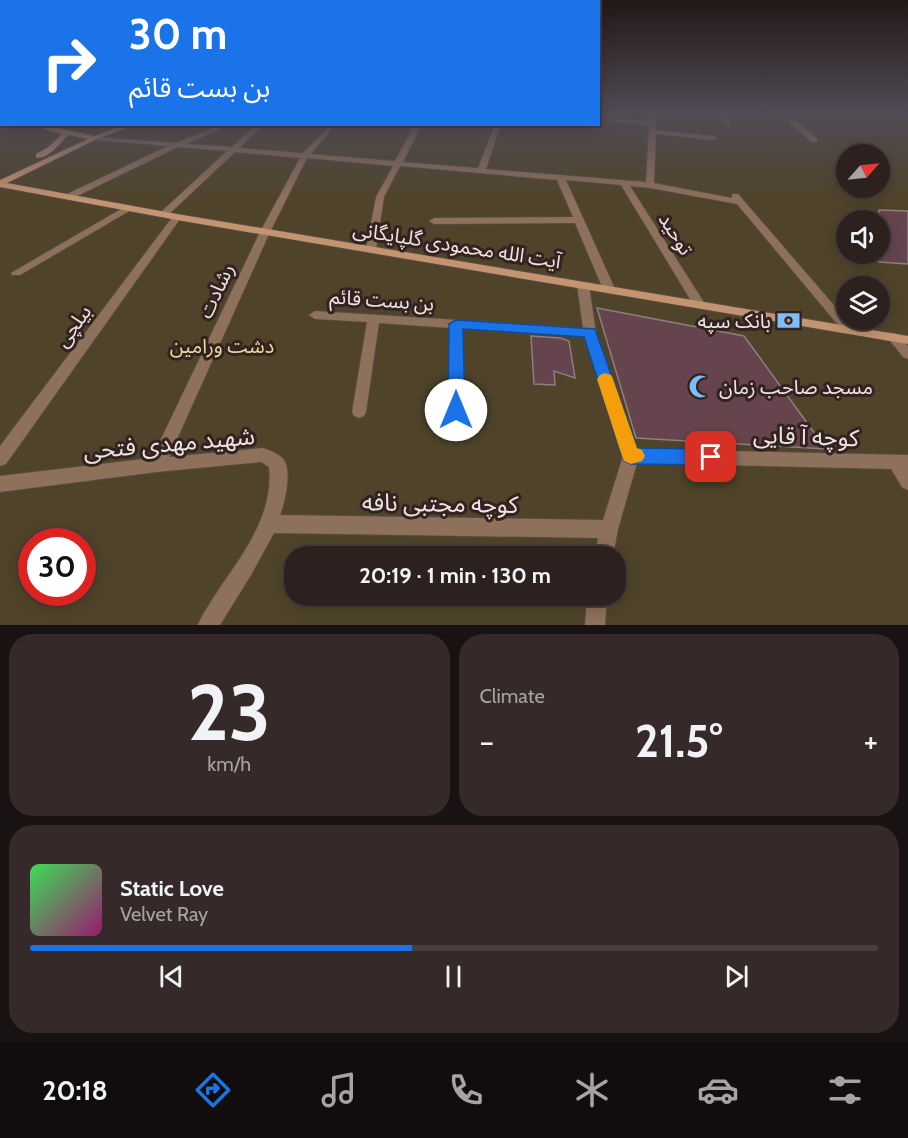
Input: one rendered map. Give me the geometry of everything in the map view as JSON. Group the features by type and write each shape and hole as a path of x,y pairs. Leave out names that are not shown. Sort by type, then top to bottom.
{"main road":[{"path":"0,174 50,150 57,142"},
{"path":"0,183 86,142"},
{"name":"آیت الله محمودی گلپایگانی","path":"0,183 163,215 836,326"},
{"name":"آیت الله محمودی گلپایگانی","path":"857,330 908,340"}],"street":[{"path":"136,142 650,185 737,199 836,315"},
{"path":"68,197 184,142"},
{"path":"163,215 242,142"},
{"name":"رشادت","path":"157,465 265,232 304,157 317,142"},
{"path":"371,249 380,197 409,142"},
{"path":"481,171 491,142"},
{"path":"650,185 652,142"},
{"path":"560,177 609,289"},
{"name":"توحید","path":"624,183 699,304"},
{"path":"16,273 128,208"},
{"name":"بیلچی","path":"0,459 177,217"},
{"path":"434,221 579,220"},
{"path":"583,285 590,333 631,456 606,546"},
{"name":"بن بست قائم","path":"315,315 590,333"},
{"path":"359,412 374,319"},
{"path":"456,324 456,410"},
{"path":"894,337 908,354"},
{"name":"شهید مهدی فتحی","path":"0,484 263,455 277,463 282,478 270,524 208,625"},
{"name":"کوچه آ قایی","path":"631,456 902,462"},
{"path":"902,462 908,482"},
{"name":"کوچه مجتبی نافه","path":"270,524 609,530"},
{"path":"594,625 596,606"}],"green space":[{"name":"دشت ورامین","path":"0,142 908,142 908,625 0,625"}],"building":[{"path":"890,210 908,211 908,264 890,263"},
{"name":"مسجد صاحب زمان","path":"597,308 744,336 826,449 636,438"},
{"path":"531,336 560,338 569,341 575,378 554,371 555,385 534,384"}],"slow traffic":[{"path":"605,379 631,456 636,456"}],"place":[{"name":"بانک سپه","path":"789,321"},
{"name":"مسجد صاحب زمان","path":"701,387"}],"route":[{"path":"456,410 456,324 590,333 631,456 711,457"}]}
